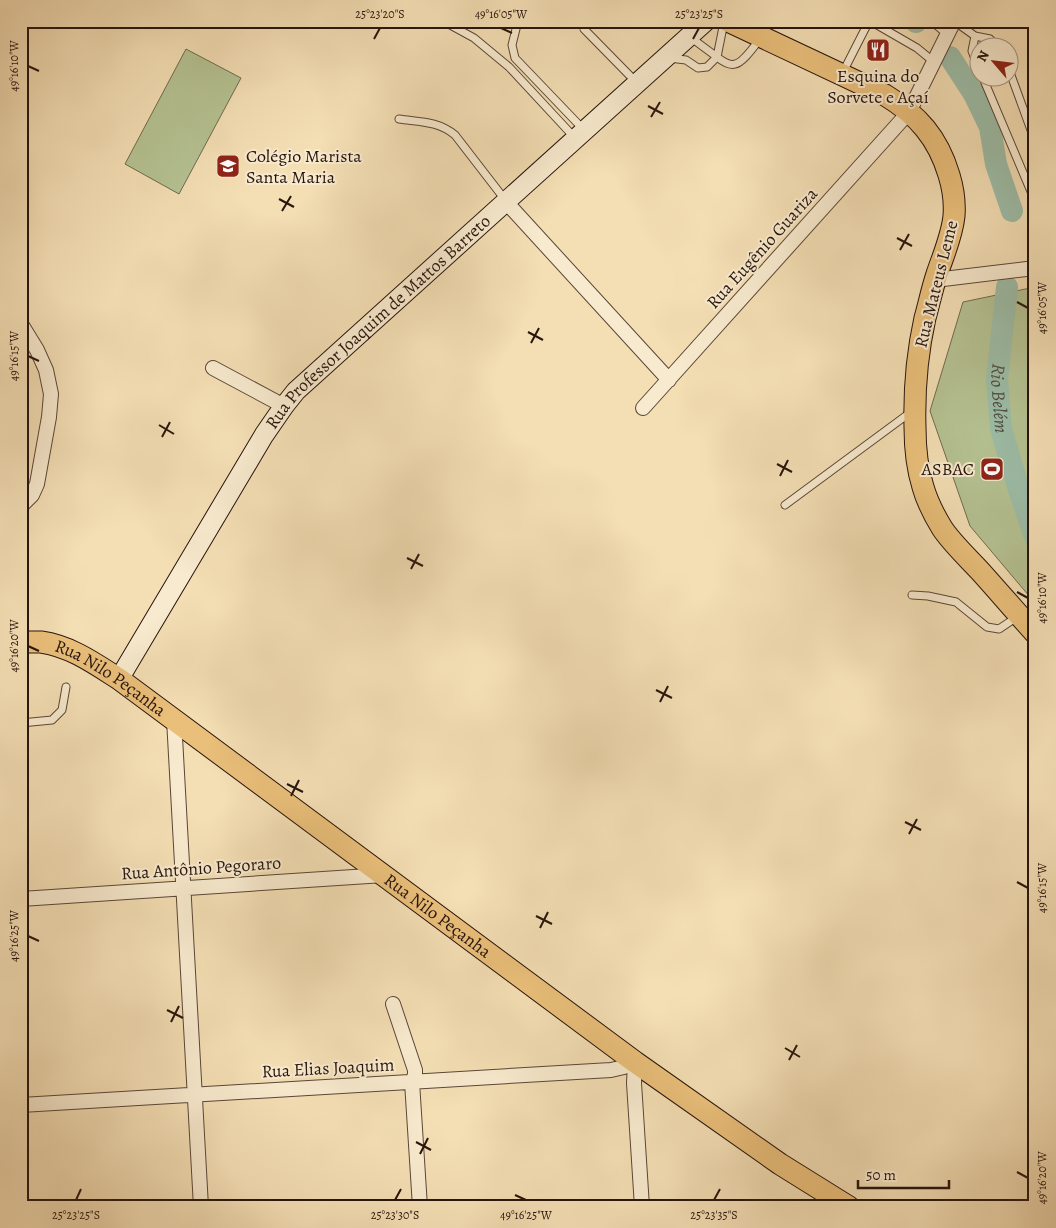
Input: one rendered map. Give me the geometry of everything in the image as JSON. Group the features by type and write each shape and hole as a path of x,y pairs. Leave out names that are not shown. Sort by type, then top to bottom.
{"main road":[{"name":"Rua Professor Joaquim de Mattos Barreto","path":"118,679 264,435 296,391 706,21"},
{"name":"Rua Mateus Leme","path":"726,21 900,104 922,124 940,150 951,182 954,216 925,319 915,379 914,409 917,459 922,486 931,509 943,529 1035,633"},
{"name":"Rua Nilo Peçanha","path":"21,642 40,642 60,646 78,654 118,679 635,1062 780,1164 849,1207"}],"street":[{"path":"937,21 952,25"},
{"name":"Rua Eugênio Guariza","path":"643,408 909,112 952,25"},
{"path":"506,202 669,380"},
{"path":"935,280 1035,268"},
{"path":"21,324 37,350 46,370 51,394 49,417 37,484 32,495 21,506"},
{"path":"213,368 284,406"},
{"path":"174,719 201,1207"},
{"name":"Rua Antônio Pegoraro","path":"21,900 384,875"},
{"path":"393,1004 414,1065 415,1075 412,1082 420,1207"},
{"path":"635,1062 634,1083 642,1207"},
{"name":"Rua Elias Joaquim","path":"21,1105 611,1070 635,1062"}],"lane":[{"path":"444,21 474,38 509,67 580,135"},
{"path":"518,21 512,45 515,58 580,135"},
{"path":"666,58 686,60 698,68 707,67 717,57 726,21"},
{"path":"841,75 867,25 872,22 917,48 934,62"},
{"path":"952,25 975,36 985,38"},
{"path":"584,29 637,84"},
{"path":"689,36 723,61 732,64 736,64 743,59 762,37"},
{"path":"987,88 1035,201"},
{"path":"1016,88 1035,141"},
{"path":"399,119 438,124 447,128 455,135 506,202"},
{"path":"785,505 914,409"},
{"path":"912,595 928,596 956,602 987,627 999,629 1019,615"},
{"path":"21,723 52,720 62,710 66,687"}],"green space":[{"path":"186,49 241,78 179,194 125,164"},
{"name":"ASBAC","path":"1035,287 1035,603 970,526 930,411 963,302"}],"waterway":[{"name":"Rio Belém","path":"950,57 974,94 990,127 996,164 1012,211"},
{"name":"Rio Belém","path":"1007,287 997,379 1001,429 1035,537"}],"place":[{"name":"Esquina do Sorvete e Açaí","path":"878,50"},
{"name":"Colégio Marista Santa Maria","path":"228,166"},
{"name":"ASBAC","path":"992,469"}]}
